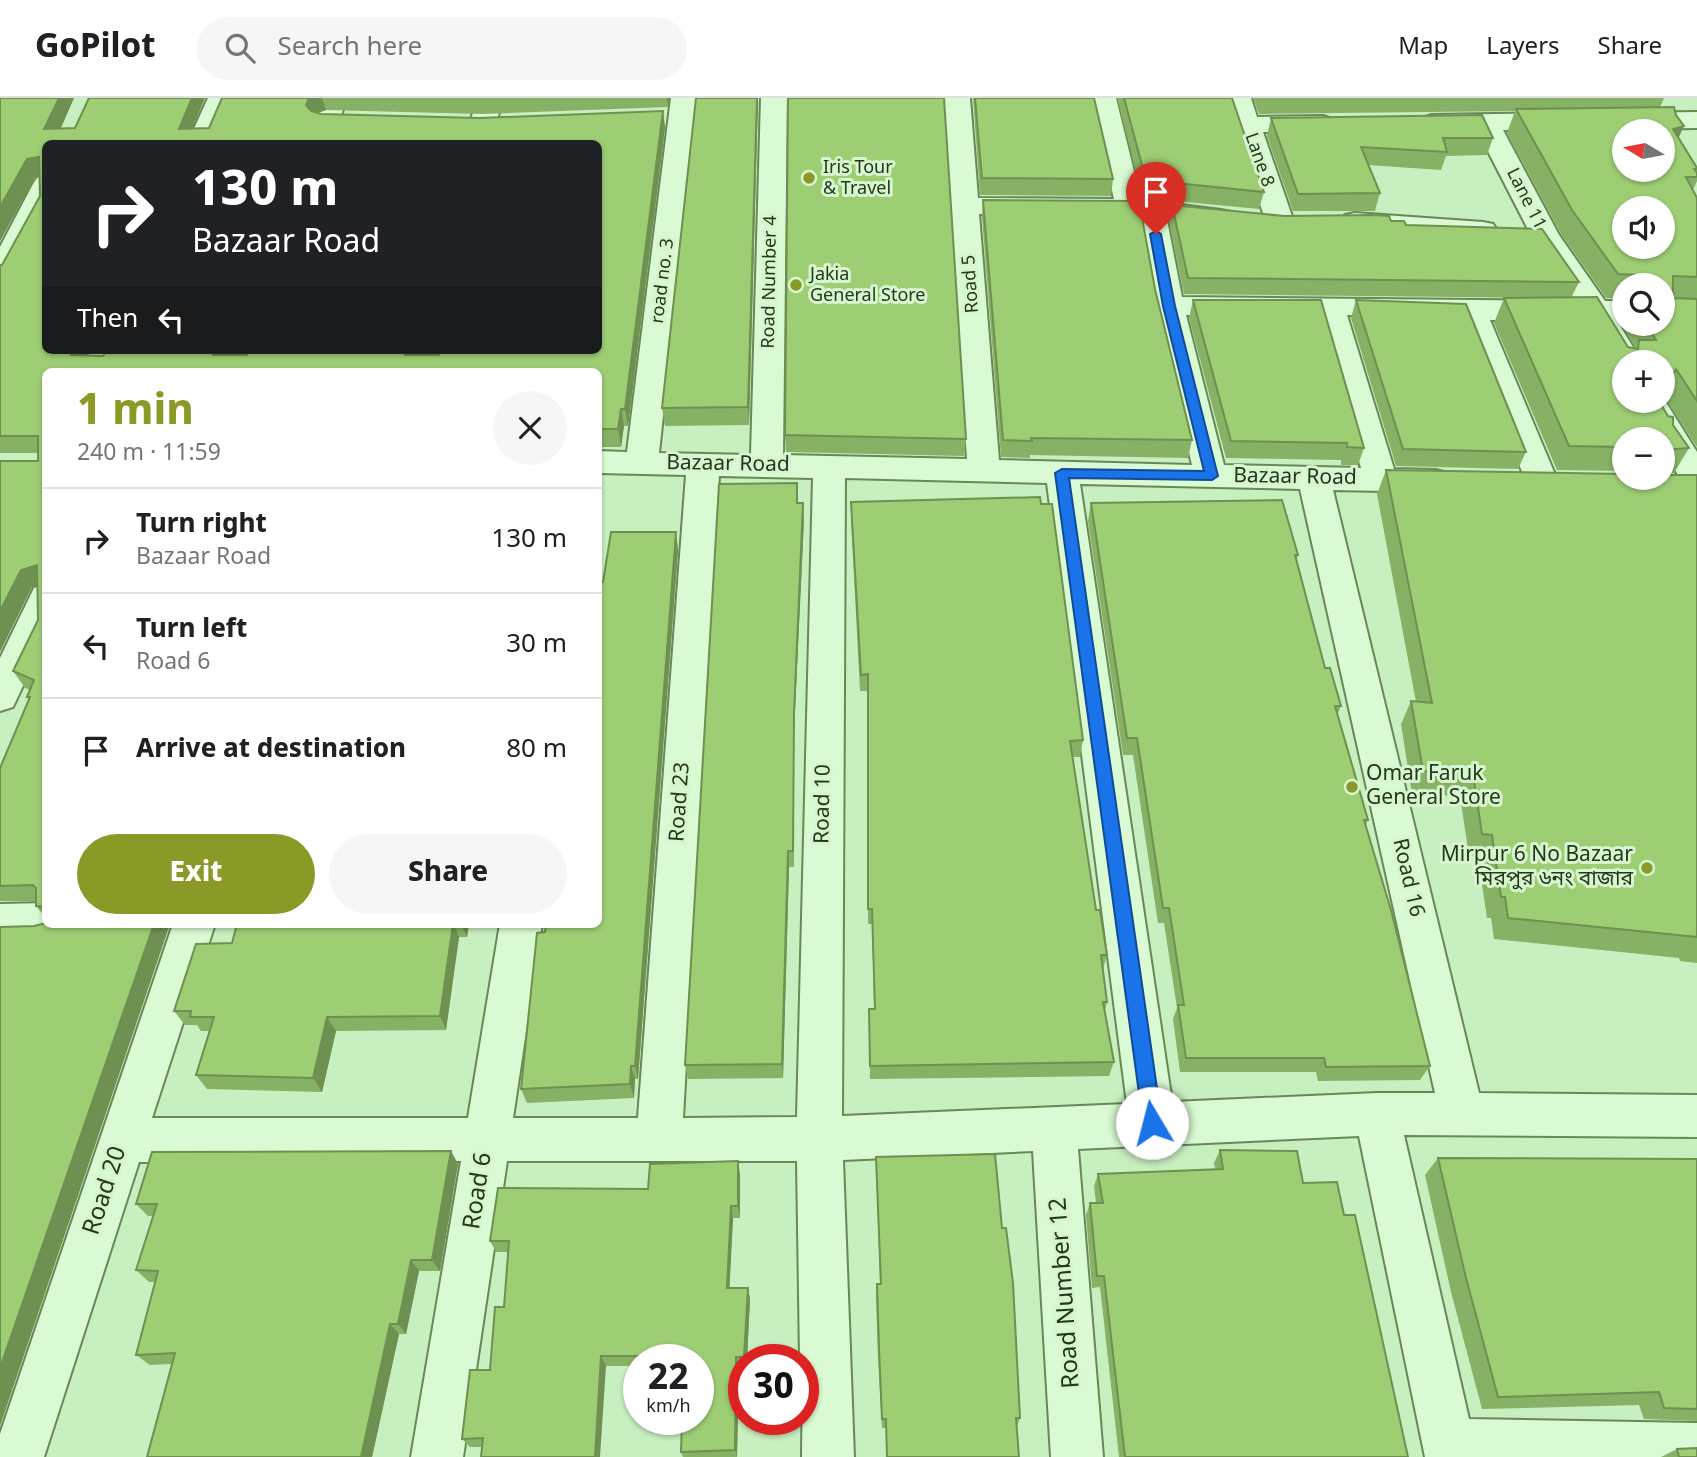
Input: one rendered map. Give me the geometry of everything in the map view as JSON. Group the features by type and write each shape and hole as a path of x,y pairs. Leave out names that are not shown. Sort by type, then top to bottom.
{"street":[{"path":"202,140 220,98"},
{"path":"474,131 489,98"},
{"name":"Road Number 4","path":"766,466 774,98"},
{"name":"Road 5","path":"957,98 984,470"},
{"path":"1103,98 1169,306 1212,476"},
{"name":"Lane 8","path":"1238,98 1283,221"},
{"path":"1419,98 1430,123"},
{"name":"road no. 3","path":"642,463 673,111"},
{"path":"1404,123 1697,120"},
{"name":"Lane 11","path":"1486,122 1545,235 1609,309 1623,350"},
{"path":"474,131 510,124"},
{"path":"1248,125 1352,124"},
{"path":"0,274 13,223 42,189"},
{"path":"965,205 1140,208 1283,221 1368,221 1545,235"},
{"path":"1169,306 1330,306 1472,311 1609,309"},
{"path":"1330,306 1381,480"},
{"path":"1472,311 1544,484"},
{"path":"1655,413 1688,484"},
{"name":"Bazaar Road","path":"602,462 1462,482"},
{"name":"Road 23","path":"659,1140 703,464"},
{"name":"Road 10","path":"828,1457 819,1139 829,468"},
{"path":"1062,473 1152,1123"},
{"name":"Road 16","path":"1314,478 1462,1115"},
{"path":"0,697 42,606"},
{"path":"0,922 42,921"},
{"name":"Road 20","path":"18,1457 193,928"},
{"name":"Road 6","path":"436,1457 520,928"},
{"path":"1377,1114 1450,1451 1697,1450"},
{"path":"123,1140 819,1139 1377,1114 1697,1115"},
{"name":"Road Number 12","path":"1054,1128 1077,1457"}],"building":[{"path":"0,98 59,98 44,129 75,128 89,98 192,98 179,129 209,128 222,98 309,98 306,105 311,111 321,114 480,118 663,111 625,409 621,409 618,429 602,429 602,368 42,368 42,907 36,906 36,888 33,885 0,886 0,768 30,697 27,697 34,680 13,671 38,620 37,565 21,570 0,611 0,461 38,461 38,436 0,436 0,265 40,196 39,157 27,159 0,207"},
{"path":"696,98 757,98 748,407 662,408"},
{"path":"788,98 944,98 966,439 785,435"},
{"path":"975,98 1094,98 1113,179 982,178"},
{"path":"1124,98 1232,98 1264,192 1146,180"},
{"path":"1674,107 1684,126 1675,128 1675,119 1612,119 1612,182 1675,182 1675,132 1697,168 1694,169 1697,177 1686,177 1697,198 1697,277 1675,276 1675,273 1617,273 1572,210 1516,109"},
{"path":"1482,115 1493,138 1443,138 1447,152 1361,147 1380,193 1298,194 1271,118"},
{"path":"983,200 1139,201 1155,289 1192,440 1003,440"},
{"path":"1172,205 1284,216 1389,216 1391,221 1404,221 1406,225 1542,229 1579,282 1188,278"},
{"path":"1597,297 1612,321 1612,336 1621,336 1628,347 1638,349 1639,340 1656,340 1654,336 1675,336 1675,298 1697,299 1697,401 1675,371 1675,350 1612,350 1612,413 1666,413 1673,417 1674,427 1612,427 1612,447 1569,446 1504,298"},
{"path":"1193,300 1321,300 1364,448 1347,447 1347,443 1231,441"},
{"path":"1356,300 1466,304 1526,452 1403,449"},
{"path":"1675,428 1689,448 1675,449"},
{"path":"1386,470 1612,474 1612,490 1675,490 1675,475 1697,475 1697,937 1508,918 1505,897 1501,897 1492,835 1482,834 1473,774 1423,771 1411,701 1432,703"},
{"path":"797,483 797,503 803,503 794,713 793,851 788,851 782,1064 685,1065 719,484"},
{"path":"1040,497 1041,504 1052,504 1083,740 1070,741 1096,910 1100,910 1107,955 1101,955 1107,1002 1103,1002 1114,1062 870,1066 869,1009 875,1009 872,909 868,909 868,674 861,675 851,502"},
{"path":"1282,500 1325,668 1330,668 1341,706 1335,706 1368,820 1364,820 1391,910 1430,1066 1326,1067 1324,1058 1186,1058 1178,1005 1184,1005 1169,908 1163,908 1137,738 1127,738 1091,503"},
{"path":"611,532 676,532 635,1066 631,1066 630,1084 521,1089 537,933 545,932 546,928 602,928 603,582"},
{"path":"42,924 42,928 153,928 0,1368 0,927"},
{"path":"236,928 452,928 440,1016 327,1017 313,1078 196,1075 214,1017 190,1017 191,1011 174,1011 196,944 232,943"},
{"path":"1220,1150 1297,1151 1303,1183 1337,1182 1344,1215 1355,1215 1408,1457 1125,1457 1104,1276 1097,1276 1090,1203 1103,1203 1098,1174 1223,1169"},
{"path":"451,1151 432,1260 411,1260 398,1324 390,1324 361,1457 147,1457 175,1353 136,1355 158,1271 136,1270 157,1204 136,1204 152,1152"},
{"path":"995,1154 1002,1228 1006,1228 1013,1283 1020,1418 1016,1418 1019,1457 887,1457 886,1419 882,1419 879,1348 877,1284 881,1284 876,1157"},
{"path":"1438,1158 1697,1159 1697,1409 1664,1408 1659,1392 1498,1397"},
{"path":"738,1161 738,1206 731,1206 727,1288 748,1288 745,1344 728,1344 728,1435 735,1435 735,1450 681,1452 682,1435 714,1435 714,1344 623,1344 623,1356 601,1356 595,1457 481,1457 483,1438 462,1439 470,1370 490,1370 495,1307 504,1307 509,1241 490,1241 498,1188 648,1189 650,1164"},
{"path":"1697,1448 1697,1457 1679,1457 1677,1449"}],"place":[{"name":"Iris Tour & Travel","path":"809,178"},
{"name":"Jakia General Store","path":"796,285"},
{"name":"Omar Faruk General Store","path":"1352,787"},
{"name":"Mirpur 6 No Bazaar মিরপুর ৬নং বাজার","path":"1647,868"}],"route":[{"path":"1152,1123 1062,473 1212,476 1169,306 1156,234"}]}
